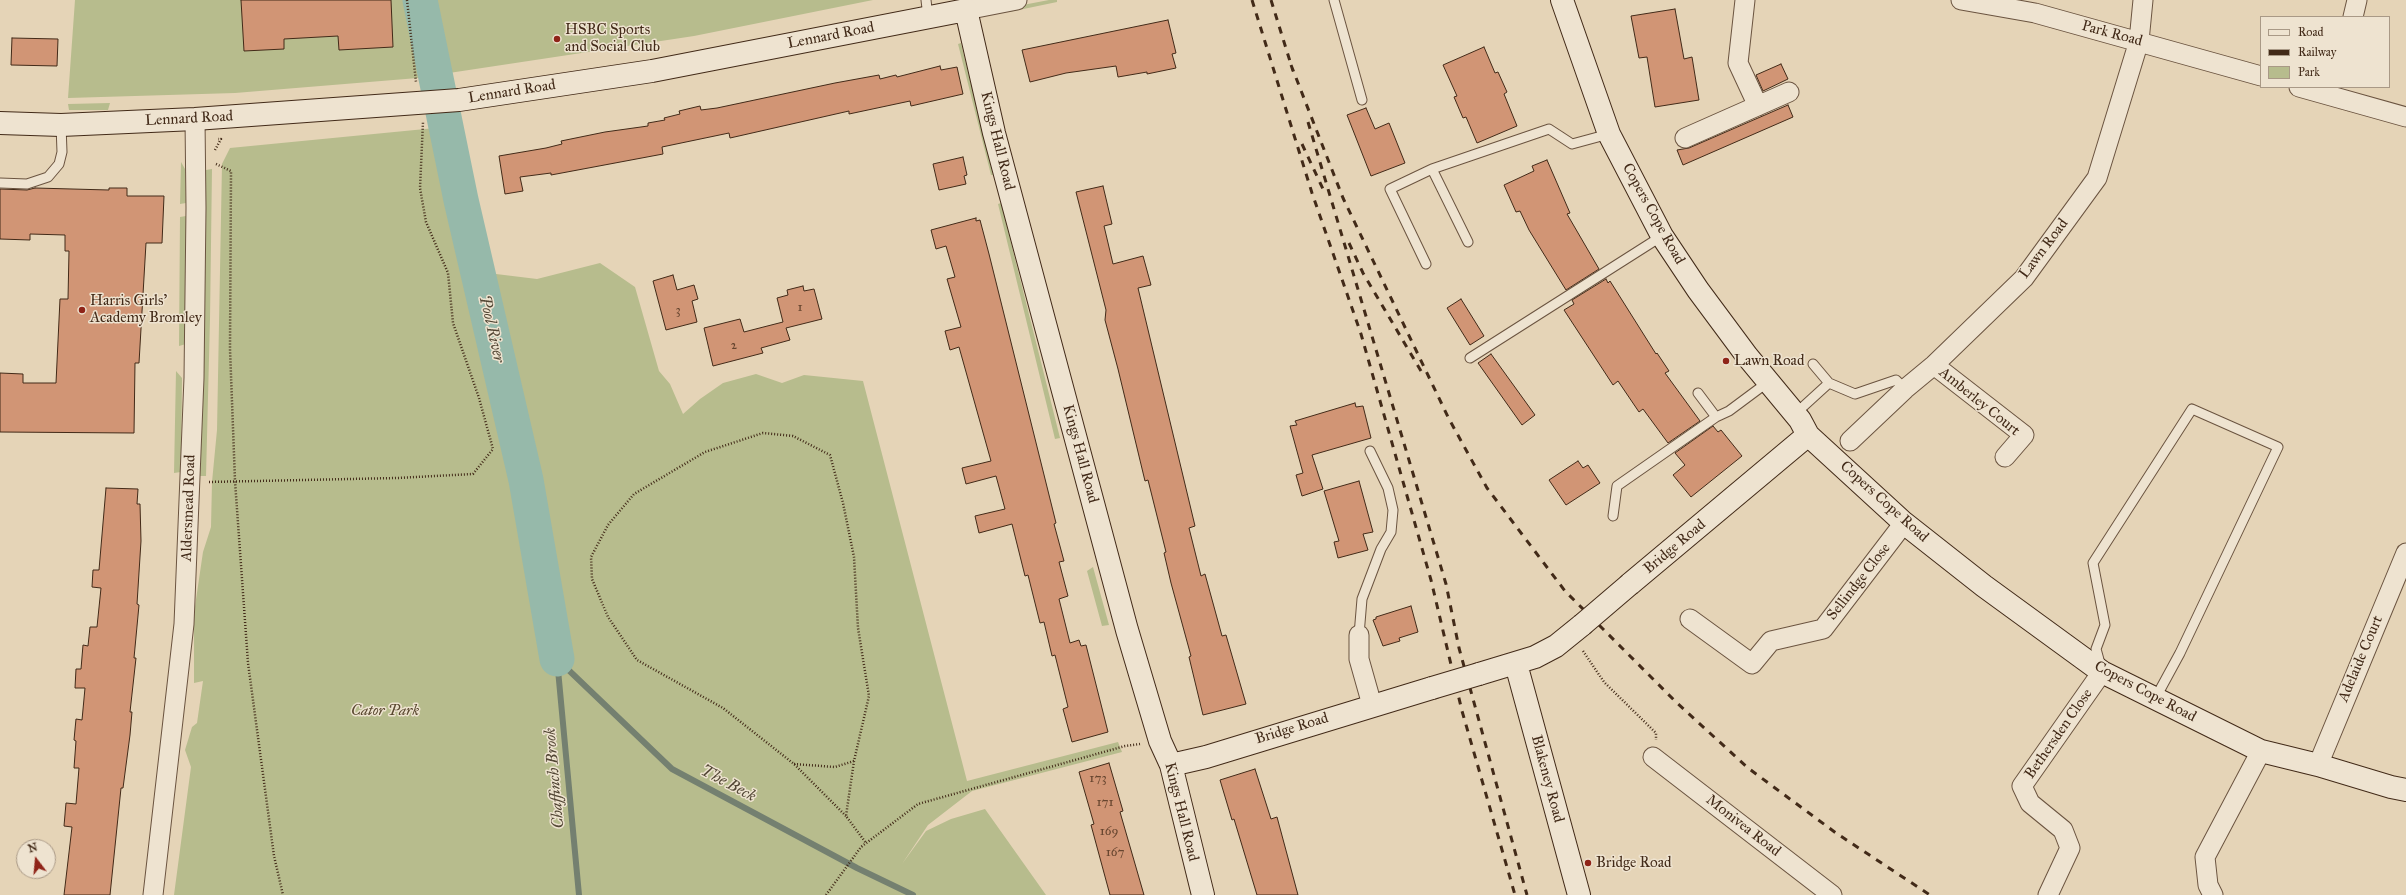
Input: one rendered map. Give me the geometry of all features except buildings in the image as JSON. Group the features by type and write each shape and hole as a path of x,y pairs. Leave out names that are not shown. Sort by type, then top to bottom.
{"street":[{"name":"Lennard Road","path":"0,123 61,125 195,119 422,104 459,100 652,71 927,9 966,10 1017,0"},
{"name":"Copers Cope Road","path":"1562,0 1609,134 1662,236 1698,290 1768,382 1800,420 1808,435 1904,523 1984,586 2102,672 2261,751 2318,765 2391,787 2406,790"},
{"path":"1745,0 1738,63 1758,106"},
{"name":"Park Road","path":"1961,0 2035,13 2260,76"},
{"name":"Lawn Road","path":"1850,441 1905,389 1934,365 2024,278 2098,178 2139,41 2143,0"},
{"path":"2353,16 2357,0"},
{"name":"Kings Hall Road","path":"966,10 992,125 1125,622 1160,741 1171,765 1203,895"},
{"path":"2306,88 2336,92 2406,117"},
{"path":"1685,138 1789,92"},
{"name":"Aldersmead Road","path":"153,895 184,624 190,481 196,208 195,119"},
{"name":"Amberley Court","path":"1934,365 2024,435 2005,457"},
{"name":"Bridge Road","path":"1171,765 1206,757 1372,705 1516,664 1535,657 1577,630 1808,435"},
{"name":"Sellindge Close","path":"1690,619 1752,664 1771,641 1823,629 1904,523"},
{"name":"Adelaide Court","path":"2318,765 2406,553"},
{"path":"1358,635 1359,659 1372,705"},
{"name":"Blakeney Road","path":"1516,664 1579,895"},
{"name":"Bethersden Close","path":"2048,895 2070,848 2063,830 2030,803 2022,786 2102,672"},
{"path":"2213,895 2208,885 2205,857 2261,751"},
{"name":"Monivea Road","path":"1653,757 1832,895"}],"lane":[{"path":"1334,0 1362,100"},
{"path":"0,183 27,184 48,176 59,164 62,152 61,125"},
{"path":"1426,264 1390,189 1432,169 1549,129 1572,144 1609,134"},
{"path":"1432,169 1468,242"},
{"path":"1470,358 1662,236"},
{"path":"1813,364 1829,383 1855,394 1896,380 1905,389"},
{"path":"1613,516 1617,486 1716,417 1729,411 1768,382"},
{"path":"1794,414 1829,383"},
{"path":"1698,393 1716,417"},
{"path":"2102,672 2096,649 2105,625 2093,563 2192,409 2278,447 2180,653 2155,699"},
{"path":"1358,635 1362,598 1391,532 1393,510 1388,488 1370,451"}],"path":[{"path":"407,0 415,79"},
{"path":"190,481 397,478 473,474 493,449 479,398 453,323 448,273 426,222 420,188 423,126"},
{"path":"216,149 221,139"},
{"path":"216,165 231,171 230,349 235,481 248,663 274,856 283,895"},
{"path":"846,816 854,761 869,696 858,628 854,557 843,503 830,455 793,436 763,433 705,452 634,494 608,525 591,556 592,579 608,617 637,660 723,708 794,764 846,816 866,843"},
{"path":"1577,630 1604,682 1656,734 1653,757"},
{"path":"826,895 861,847 918,804 1130,744"},
{"path":"794,764 835,767 854,761"}],"green space":[{"path":"75,0 416,0 430,77 235,93 68,98"},
{"name":"HSBC Sports and Social Club","path":"429,0 873,0 694,36 449,73"},
{"path":"1049,0 1057,0 1057,2 1009,12 1007,8"},
{"path":"961,43 993,175 991,175 958,44"},
{"path":"110,103 108,110 69,110 68,104"},
{"name":"Cator Park","path":"456,126 481,261 496,274 537,279 600,263 635,287 659,371 670,384 683,414 700,399 723,383 756,374 782,383 804,375 863,381 967,781 1118,742 1122,752 972,791 928,825 902,864 926,831 951,819 985,809 1046,895 174,895 191,767 185,750 192,727 197,723 203,681 194,683 194,613 203,552 211,527 212,482 217,430 222,164 230,148","holes":["516,449 530,460 554,590 550,590 557,637 522,485"]},
{"path":"181,162 185,169 186,203 180,204"},
{"path":"212,169 206,476 200,476 206,170"},
{"path":"1001,203 1060,438 1055,439 998,204"},
{"path":"186,216 186,344 179,346 180,217"},
{"path":"176,371 182,378 181,472 174,473"},
{"path":"1093,567 1109,625 1102,626 1087,571"}],"waterway":[{"name":"Pool River","path":"420,0 461,200 526,480 557,659"},
{"name":"The Beck","path":"557,659 672,769 857,868 913,895"},
{"name":"Chaffinch Brook","path":"557,659 579,895"}],"railway":[{"path":"1252,0 1312,193 1361,334 1431,580 1462,711 1515,895"},
{"path":"1271,0 1293,71"},
{"path":"1291,65 1343,198 1449,419 1487,488 1565,591 1676,702 1748,768 1836,833 1930,895"},
{"path":"1308,122 1446,584 1459,648 1527,895"},
{"path":"1302,144 1323,189"},
{"path":"1349,243 1363,273 1421,371"}],"place":[{"name":"HSBC Sports and Social Club","path":"557,39"},
{"name":"Harris Girls' Academy Bromley","path":"82,310"},
{"name":"Lawn Road","path":"1726,361"},
{"name":"Bridge Road","path":"1588,863"}]}
